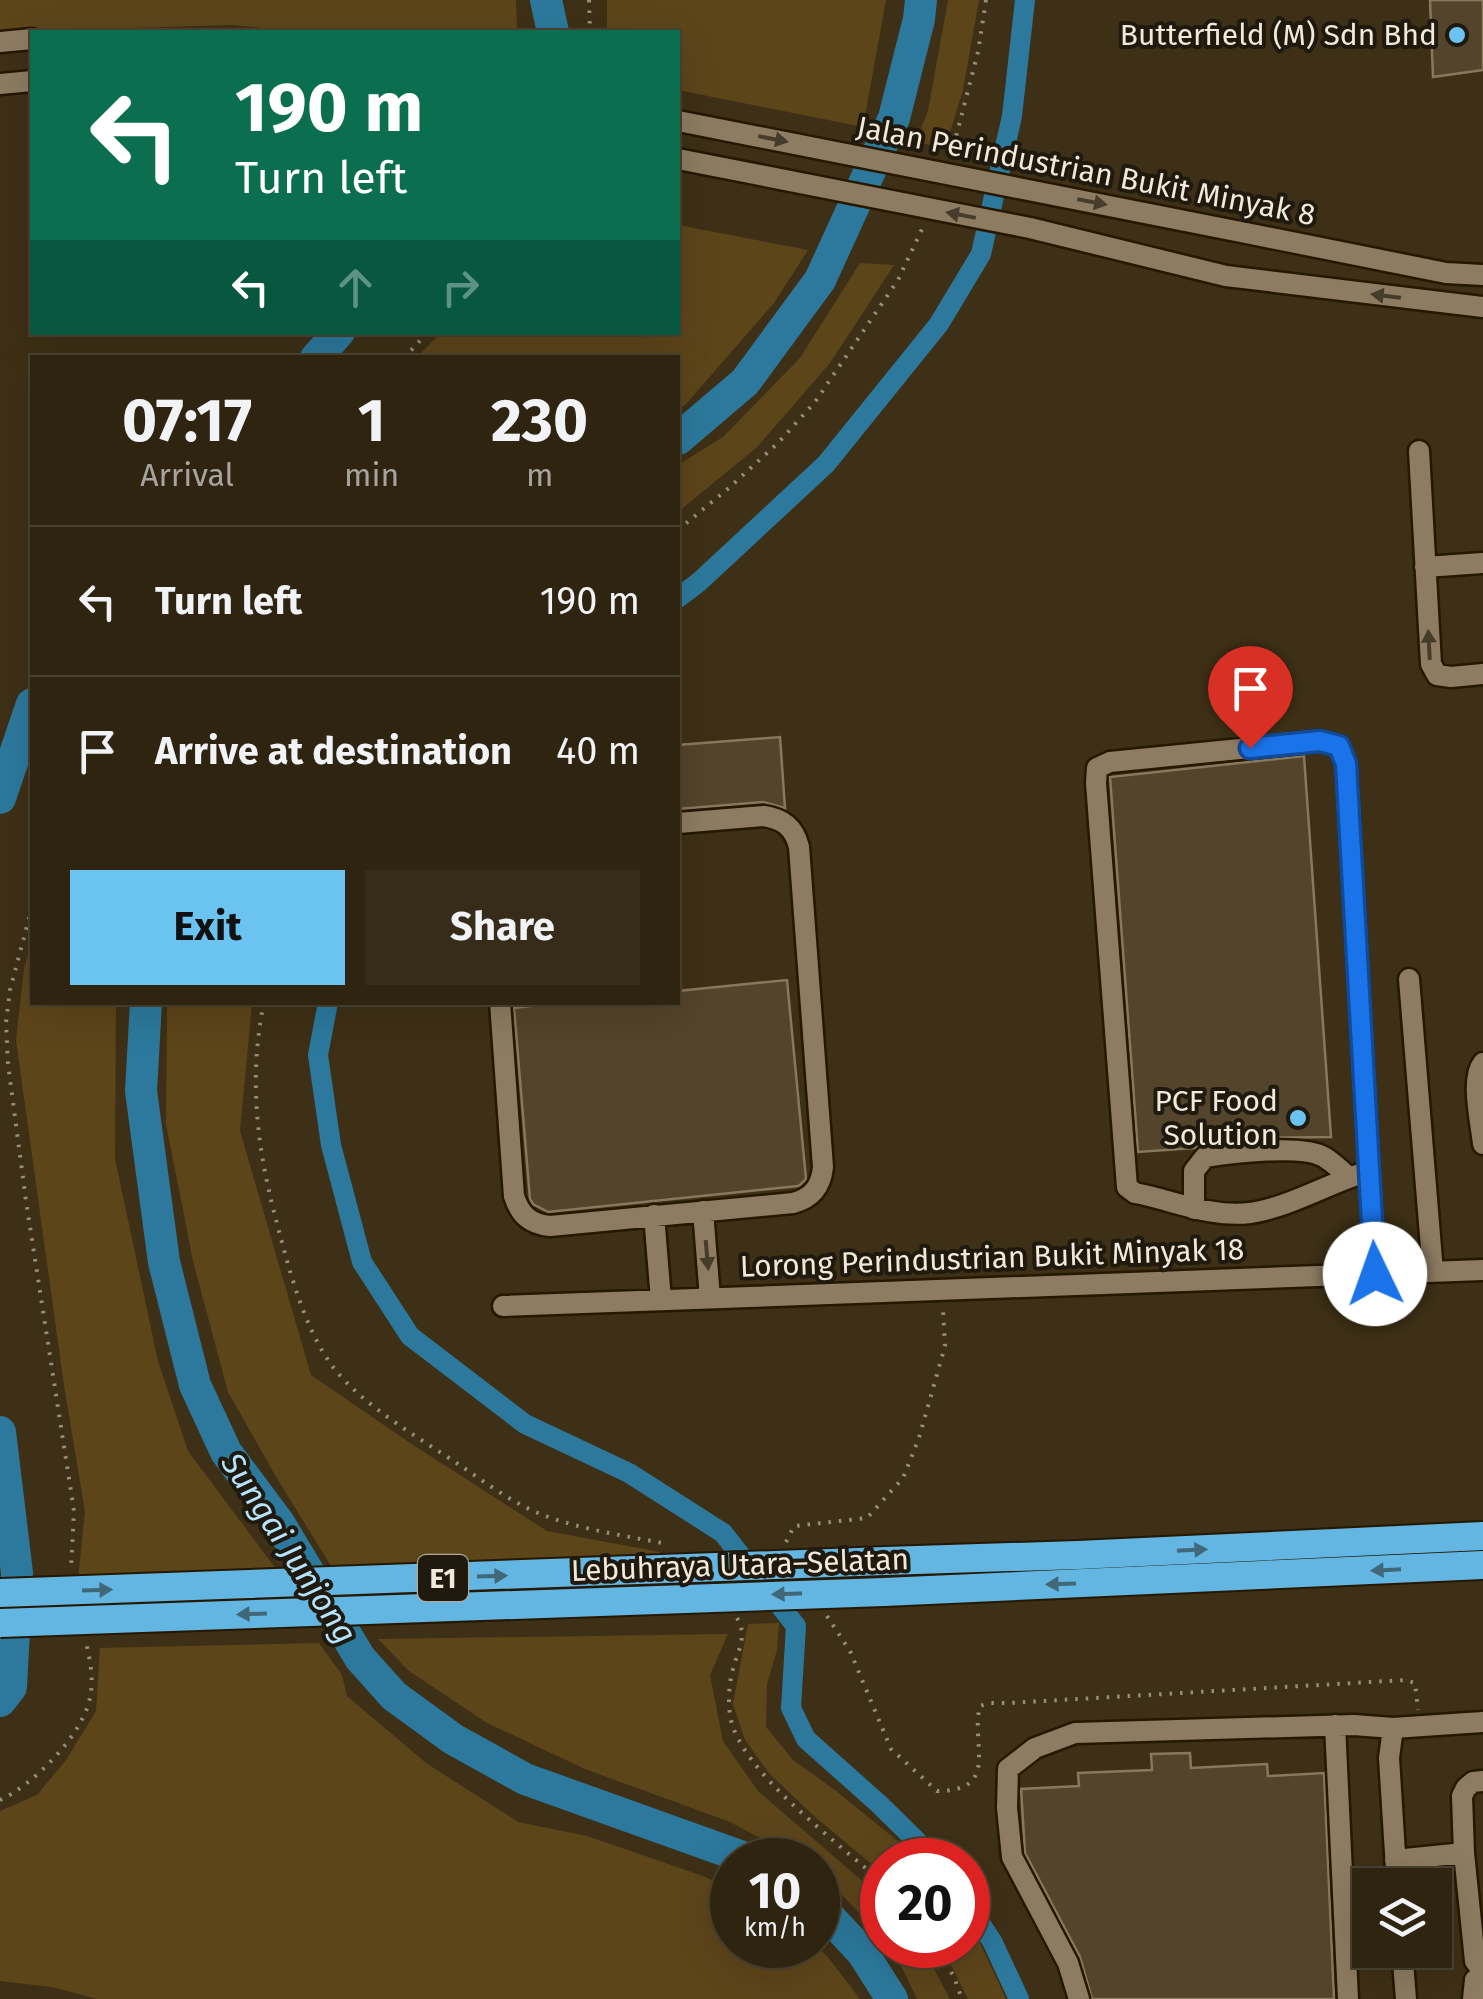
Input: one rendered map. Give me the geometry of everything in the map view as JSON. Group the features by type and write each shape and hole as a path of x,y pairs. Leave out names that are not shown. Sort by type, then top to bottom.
{"highway":[{"name":"Lebuhraya Utara–Selatan","path":"0,1593 1078,1555 1483,1536"},
{"name":"Lebuhraya Utara–Selatan","path":"0,1623 884,1592 1483,1565"}],"street":[{"path":"0,42 30,39"},
{"path":"0,84 30,81"},
{"name":"Jalan Perindustrian Bukit Minyak 8","path":"680,120 1446,272 1483,275"},
{"path":"680,159 1030,228 1226,276 1483,308"},
{"path":"1418,451 1430,664 1437,675 1483,674"},
{"path":"1425,568 1483,563"},
{"path":"1359,1174 1251,1212 1194,1209 1134,1194 1127,1186 1096,783 1098,768 1110,762 1320,741 1339,746 1346,764 1359,1174 1375,1274"},
{"path":"500,1005 514,1196 526,1218 550,1226 792,1204 816,1192 823,1167 796,834 787,824 764,816 680,823"},
{"path":"1409,979 1434,1272"},
{"path":"1483,1063 1476,1079 1483,1144"},
{"path":"1194,1209 1194,1171 1204,1157 1292,1151 1321,1155 1359,1174"},
{"path":"703,1211 710,1298"},
{"path":"654,1215 661,1300"},
{"name":"Lorong Perindustrian Bukit Minyak 18","path":"502,1306 1483,1270"},
{"path":"1080,1999 1068,1963 1012,1857 1008,1769 1035,1748 1075,1733 1335,1725 1393,1728 1483,1722"},
{"path":"1335,1725 1348,1999"},
{"path":"1393,1728 1389,1758 1395,1868"},
{"path":"1483,1781 1473,1782 1462,1796 1476,1961 1478,1966 1483,1965"},
{"path":"1394,1860 1464,1853"},
{"path":"1403,1968 1406,1999"},
{"path":"1473,1999 1476,1980 1483,1975"}],"path":[{"path":"589,0 590,30"},
{"path":"949,162 986,0"},
{"path":"680,528 779,442 814,402 898,280 929,212"},
{"path":"407,355 425,335"},
{"path":"30,915 10,990 6,1023 8,1064 74,1511 71,1579"},
{"path":"263,1005 254,1086 261,1163 296,1287 314,1334 334,1368 391,1418 538,1514 572,1525 682,1547"},
{"path":"782,1550 794,1526 867,1518 903,1478 919,1438 945,1346 942,1290"},
{"path":"820,1607 850,1651 890,1748 937,1790 957,1791 972,1781 979,1768 977,1717 980,1706 990,1702 1009,1704 1405,1680 1415,1683 1419,1727"},
{"path":"731,1610 743,1636 730,1688 730,1714 736,1738 754,1765 860,1863"},
{"path":"0,1800 25,1786 82,1720 90,1699 92,1677 84,1635"},
{"path":"949,1968 962,1999"}],"shaded area":[{"path":"0,0 516,0 517,30 283,30 232,25 0,32"},
{"path":"607,0 886,0 863,127 680,90 680,30 607,30"},
{"path":"948,0 979,0 963,90 945,148 915,142 928,111"},
{"path":"680,225 808,250 774,303 680,408 680,355 419,355 439,335 680,335"},
{"path":"860,263 894,265 830,363 757,447 680,510 680,464 723,437 800,358"},
{"path":"30,948 30,1005 116,1005 115,1159 158,1361 188,1451 276,1569 78,1579 85,1512 16,1040"},
{"path":"167,1005 252,1005 240,1131 311,1375 547,1531 660,1552 660,1559 331,1566 228,1392 193,1261 166,1124"},
{"path":"779,1623 777,1650 767,1684 766,1727 793,1760 894,1838 860,1838 860,1855 769,1773 745,1740 733,1704 748,1624"},
{"path":"728,1634 710,1675 723,1741 758,1791 812,1838 760,1838 730,1822 585,1769 487,1723 409,1671 378,1639"},
{"path":"319,1643 342,1675 347,1696 426,1763 518,1822 587,1836 710,1879 710,1968 836,1968 860,1999 97,1999 52,1987 0,1981 0,1811 37,1795 66,1760 96,1711 100,1648"},
{"path":"840,1862 860,1879 860,1914 840,1893"},
{"path":"990,1964 1006,1999 968,1999 952,1968 990,1968"},
{"path":"902,1968 933,1968 950,1999 917,1999"}],"building":[{"name":"Butterfield (M) Sdn Bhd","path":"1430,0 1483,0 1483,70 1433,77"},
{"path":"780,737 785,808 763,802 680,809 680,745"},
{"path":"1304,756 1331,1137 1247,1138 1203,1143 1195,1148 1138,1152 1110,777"},
{"path":"787,980 806,1179 798,1186 548,1212 533,1204 514,1008 680,1005 680,991"},
{"path":"1190,1753 1191,1768 1267,1764 1268,1776 1324,1773 1334,1999 1092,1999 1080,1957 1025,1853 1021,1789 1079,1786 1078,1773 1152,1770 1151,1754"}],"waterway":[{"path":"546,0 553,30"},
{"name":"Sungai Junjong","path":"680,437 745,382 820,280 894,118 921,0"},
{"path":"680,596 826,464 939,324 981,254 1012,116 1025,0"},
{"path":"319,355 336,335"},
{"path":"0,798 30,710"},
{"name":"Sungai Junjong","path":"146,1005 141,1091 164,1262 195,1385 226,1452 279,1523 360,1658 394,1696 453,1739 525,1779 710,1845"},
{"path":"327,1005 318,1055 331,1145 362,1262 410,1336 525,1424 629,1473 723,1533 796,1626 791,1708 806,1739 914,1838"},
{"path":"0,1432 17,1573 11,1687 0,1701"},
{"name":"Sungai Junjong","path":"840,1928 862,1952 892,1999"},
{"path":"990,1938 1019,1999"}],"place":[{"name":"Butterfield (M) Sdn Bhd","path":"1457,35"},
{"name":"PCF Food Solution","path":"1298,1118"}],"route":[{"path":"1250,748 1320,741 1339,746 1346,764 1375,1274"}]}
